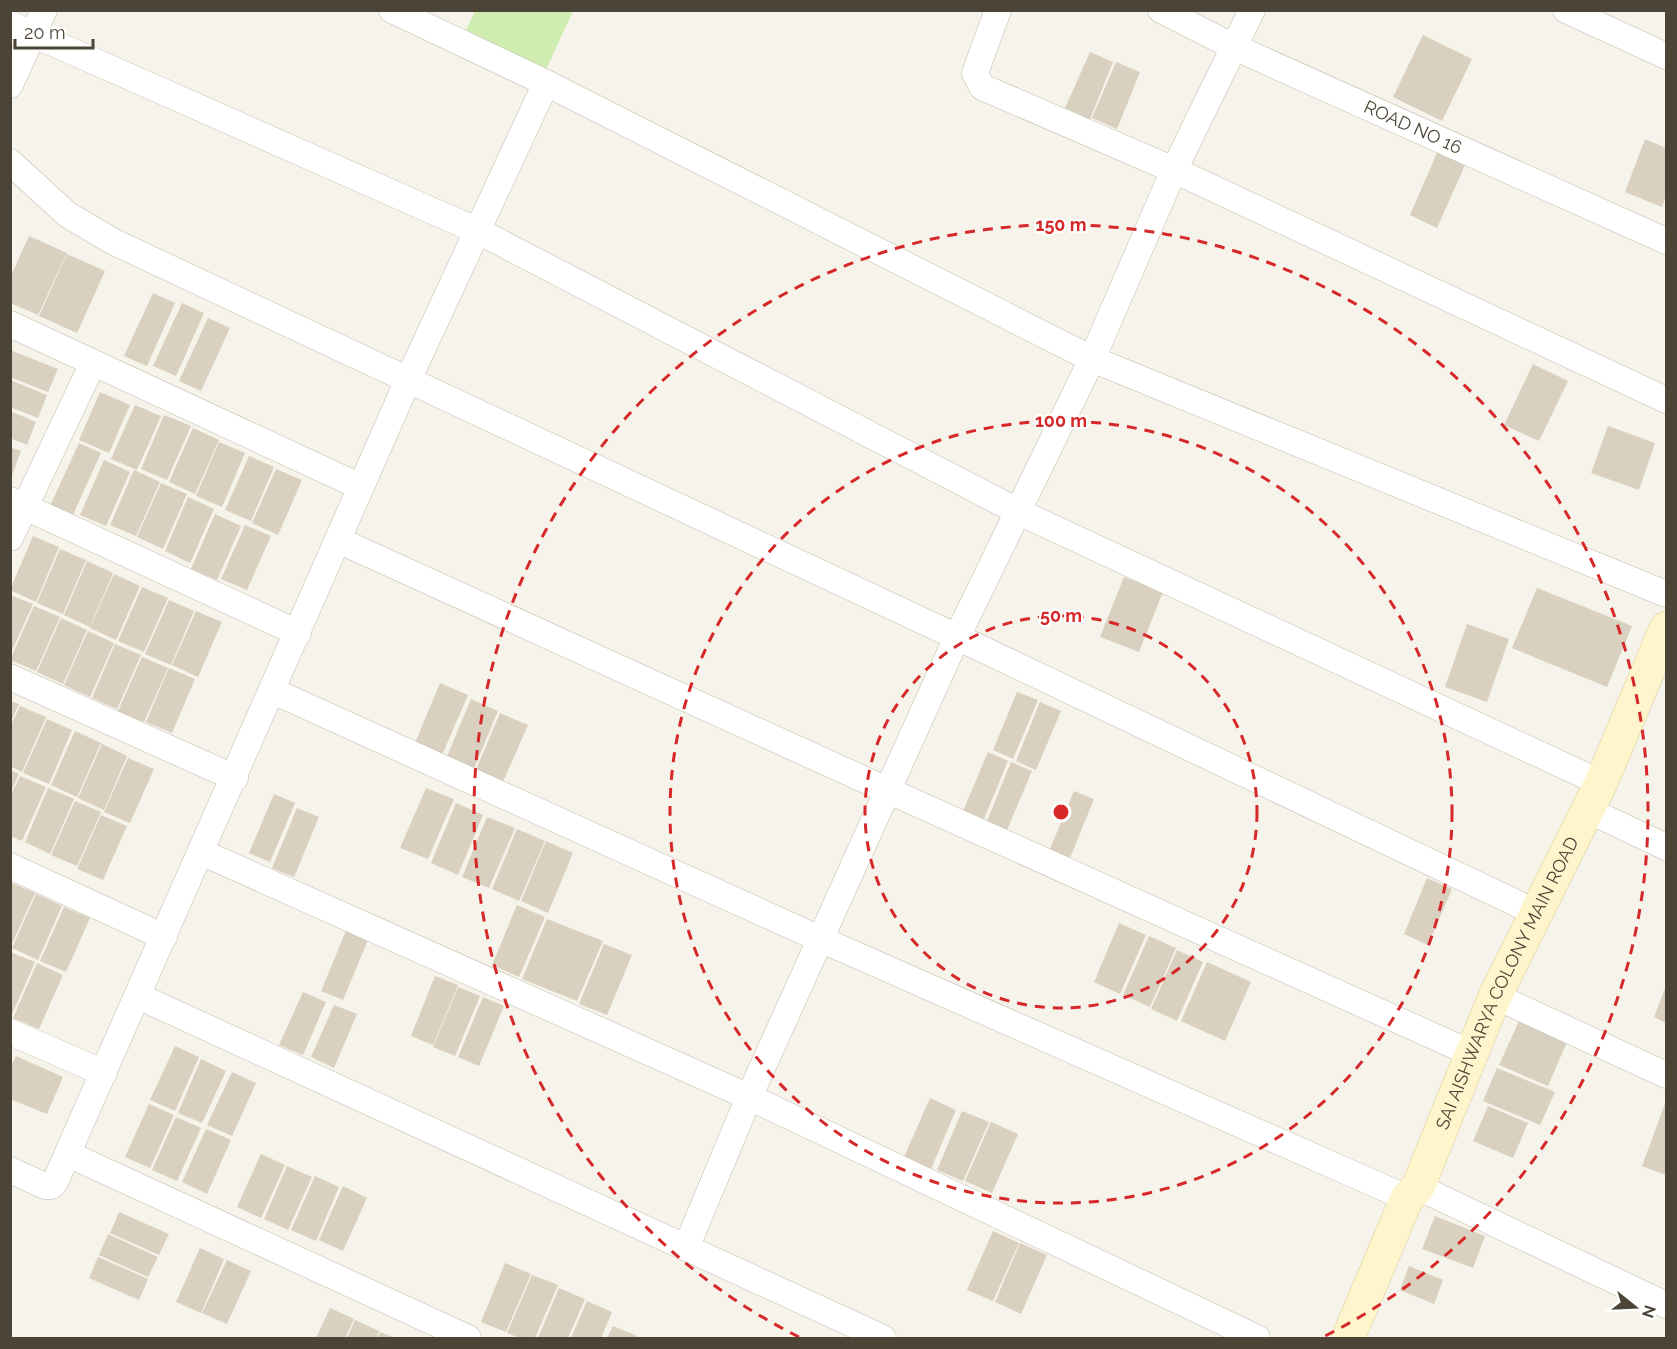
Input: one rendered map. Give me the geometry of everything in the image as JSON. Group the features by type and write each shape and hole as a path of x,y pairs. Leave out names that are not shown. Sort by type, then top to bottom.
{"street":[{"path":"10,85 22,29 44,10"},
{"path":"392,10 546,83 1092,359 1666,594"},
{"path":"998,10 975,74 982,87 1174,170 1666,400"},
{"name":"ROAD NO 16","path":"1161,10 1234,47 1666,241"},
{"path":"686,1248 749,1097 887,790 957,637 1092,359 1174,170 1252,10"},
{"path":"1566,10 1666,56"},
{"path":"22,29 478,231 1019,512 1595,797 1666,847"},
{"path":"10,1170 45,1186 51,1186 56,1182 408,381 546,83"},
{"path":"10,162 68,215 114,242 957,637 1537,913"},
{"path":"10,324 362,487"},
{"path":"10,538 18,503 93,363"},
{"path":"18,503 298,633"},
{"path":"338,540 1473,1054"},
{"name":"SAI AISHWARYA COLONY MAIN ROAD","path":"1347,1338 1473,1054 1495,996 1595,797 1666,628"},
{"path":"10,677 235,778"},
{"path":"273,690 820,939 1413,1192 1666,1305"},
{"path":"201,852 749,1097 1257,1338"},
{"path":"10,866 164,937"},
{"path":"138,996 883,1338"},
{"path":"1495,996 1666,1075"},
{"path":"10,1032 104,1073"},
{"path":"68,1154 468,1338"}],"green space":[{"path":"475,11 573,11 544,74 463,37"}],"building":[{"path":"1423,35 1472,59 1442,121 1393,97"},
{"path":"1090,52 1113,62 1090,119 1065,108"},
{"path":"1116,62 1140,72 1117,129 1092,118"},
{"path":"1645,139 1666,148 1666,196 1662,207 1625,192"},
{"path":"1437,153 1465,165 1437,228 1410,215"},
{"path":"29,236 67,253 38,315 10,303 10,278"},
{"path":"67,254 105,271 77,333 39,316"},
{"path":"153,293 175,303 147,366 124,356"},
{"path":"182,303 204,313 176,376 153,366"},
{"path":"208,318 230,328 201,391 179,381"},
{"path":"10,350 58,369 48,392 10,377"},
{"path":"1533,364 1568,381 1539,441 1504,425"},
{"path":"10,380 47,395 38,418 10,407"},
{"path":"100,392 130,405 109,453 79,440"},
{"path":"135,405 161,416 137,470 111,459"},
{"path":"10,411 36,422 27,445 10,438"},
{"path":"164,415 191,426 167,480 141,469"},
{"path":"1608,426 1655,443 1639,490 1591,473"},
{"path":"193,428 219,440 195,494 169,482"},
{"path":"219,442 245,453 222,507 196,496"},
{"path":"79,443 101,453 72,517 50,506"},
{"path":"10,447 21,451 11,478 10,478"},
{"path":"249,456 274,467 251,521 225,510"},
{"path":"104,460 130,472 106,526 80,515"},
{"path":"276,469 302,480 278,535 252,523"},
{"path":"134,470 160,482 136,536 110,525"},
{"path":"161,483 187,494 163,549 137,537"},
{"path":"188,497 214,509 190,563 165,551"},
{"path":"215,514 241,526 217,580 191,569"},
{"path":"245,525 271,536 247,590 221,579"},
{"path":"33,536 59,547 36,602 10,590"},
{"path":"60,549 86,560 63,614 37,603"},
{"path":"87,561 113,573 90,627 64,615"},
{"path":"114,574 140,586 116,640 90,628"},
{"path":"1124,577 1163,592 1139,652 1100,637"},
{"path":"142,587 168,598 144,652 118,641"},
{"path":"1537,588 1632,626 1607,687 1512,648"},
{"path":"10,595 33,604 10,655"},
{"path":"169,600 194,611 171,665 145,654"},
{"path":"34,606 60,617 36,671 10,660"},
{"path":"196,611 222,622 198,677 172,665"},
{"path":"61,618 87,630 63,684 37,672"},
{"path":"1467,624 1509,639 1487,702 1445,687"},
{"path":"88,631 114,643 90,697 64,685"},
{"path":"115,644 141,655 117,709 92,698"},
{"path":"142,657 168,668 144,722 118,711"},
{"path":"169,668 195,679 172,733 146,722"},
{"path":"440,683 468,695 442,755 415,743"},
{"path":"1017,692 1038,700 1013,759 993,750"},
{"path":"471,699 498,711 473,771 446,759"},
{"path":"10,701 19,704 10,723"},
{"path":"1040,702 1061,711 1036,770 1016,761"},
{"path":"20,706 46,717 22,772 10,766 10,727"},
{"path":"500,713 528,725 502,784 475,772"},
{"path":"47,719 72,730 49,784 23,773"},
{"path":"75,731 101,743 77,797 51,785"},
{"path":"102,744 127,756 104,810 78,798"},
{"path":"988,752 1008,761 984,819 963,811"},
{"path":"128,758 154,769 130,823 104,812"},
{"path":"1011,762 1032,771 1007,830 987,821"},
{"path":"10,770 19,774 10,794"},
{"path":"20,776 46,787 22,841 10,836 10,797"},
{"path":"48,788 74,799 50,854 25,842"},
{"path":"426,788 454,799 428,859 400,848"},
{"path":"1074,791 1094,799 1070,858 1050,849"},
{"path":"274,794 295,803 270,862 249,853"},
{"path":"75,801 101,812 77,866 51,855"},
{"path":"456,803 483,815 458,875 431,863"},
{"path":"297,808 319,817 294,877 272,868"},
{"path":"101,815 127,826 103,880 77,869"},
{"path":"487,817 515,828 489,888 462,877"},
{"path":"517,829 545,841 519,901 492,889"},
{"path":"546,841 573,853 548,913 521,901"},
{"path":"1427,878 1452,889 1428,945 1404,934"},
{"path":"10,882 35,893 10,948"},
{"path":"36,894 62,906 38,960 12,948"},
{"path":"517,905 545,917 519,977 492,965"},
{"path":"64,907 90,918 66,972 40,961"},
{"path":"547,919 603,941 577,1001 522,979"},
{"path":"1119,923 1146,935 1120,994 1094,982"},
{"path":"346,931 368,940 343,1000 321,991"},
{"path":"1149,936 1176,948 1150,1007 1123,995"},
{"path":"604,944 632,955 607,1015 579,1004"},
{"path":"1177,950 1203,962 1177,1021 1151,1009"},
{"path":"10,952 35,962 10,1019"},
{"path":"1207,962 1251,982 1225,1041 1181,1021"},
{"path":"37,963 63,975 39,1029 13,1018"},
{"path":"435,976 458,985 433,1045 411,1036"},
{"path":"1666,986 1666,1023 1654,1017"},
{"path":"458,987 480,996 455,1056 433,1047"},
{"path":"303,992 326,1002 303,1055 279,1045"},
{"path":"483,997 504,1006 479,1066 458,1057"},
{"path":"334,1005 357,1014 334,1068 311,1057"},
{"path":"1519,1021 1567,1042 1548,1086 1499,1065"},
{"path":"175,1046 199,1057 175,1111 150,1100"},
{"path":"16,1056 63,1077 47,1114 10,1099 10,1068"},
{"path":"201,1059 226,1071 202,1123 178,1113"},
{"path":"1497,1068 1555,1092 1540,1125 1483,1101"},
{"path":"232,1072 256,1083 232,1136 207,1125"},
{"path":"930,1098 956,1110 931,1169 904,1157"},
{"path":"1666,1101 1666,1175 1642,1166"},
{"path":"149,1104 174,1115 150,1168 125,1157"},
{"path":"1488,1106 1528,1123 1513,1158 1473,1141"},
{"path":"962,1111 989,1122 963,1181 937,1170"},
{"path":"176,1117 201,1128 177,1181 152,1170"},
{"path":"991,1122 1018,1134 992,1193 965,1181"},
{"path":"206,1129 231,1140 207,1194 182,1182"},
{"path":"261,1154 285,1165 261,1218 237,1207"},
{"path":"287,1166 312,1177 288,1230 264,1219"},
{"path":"315,1176 339,1187 316,1241 291,1230"},
{"path":"343,1186 367,1198 343,1251 319,1240"},
{"path":"119,1212 169,1234 159,1255 110,1233"},
{"path":"1435,1216 1485,1236 1473,1268 1422,1249"},
{"path":"993,1231 1019,1243 993,1301 967,1290"},
{"path":"108,1234 158,1257 148,1277 99,1255"},
{"path":"1020,1243 1047,1255 1021,1314 995,1302"},
{"path":"200,1248 224,1259 201,1313 176,1302"},
{"path":"98,1257 148,1279 139,1300 89,1278"},
{"path":"227,1260 251,1271 227,1324 202,1313"},
{"path":"505,1263 531,1274 506,1332 481,1322"},
{"path":"1409,1266 1443,1280 1434,1304 1400,1290"},
{"path":"532,1275 558,1285 535,1338 520,1338 507,1333"},
{"path":"559,1288 585,1299 568,1338 538,1338"},
{"path":"587,1301 612,1312 601,1338 571,1338"},
{"path":"330,1308 354,1319 345,1338 316,1338"},
{"path":"355,1320 379,1331 376,1338 347,1338"},
{"path":"613,1326 637,1336 636,1338 607,1338"},
{"path":"380,1332 395,1338 377,1338"}]}
